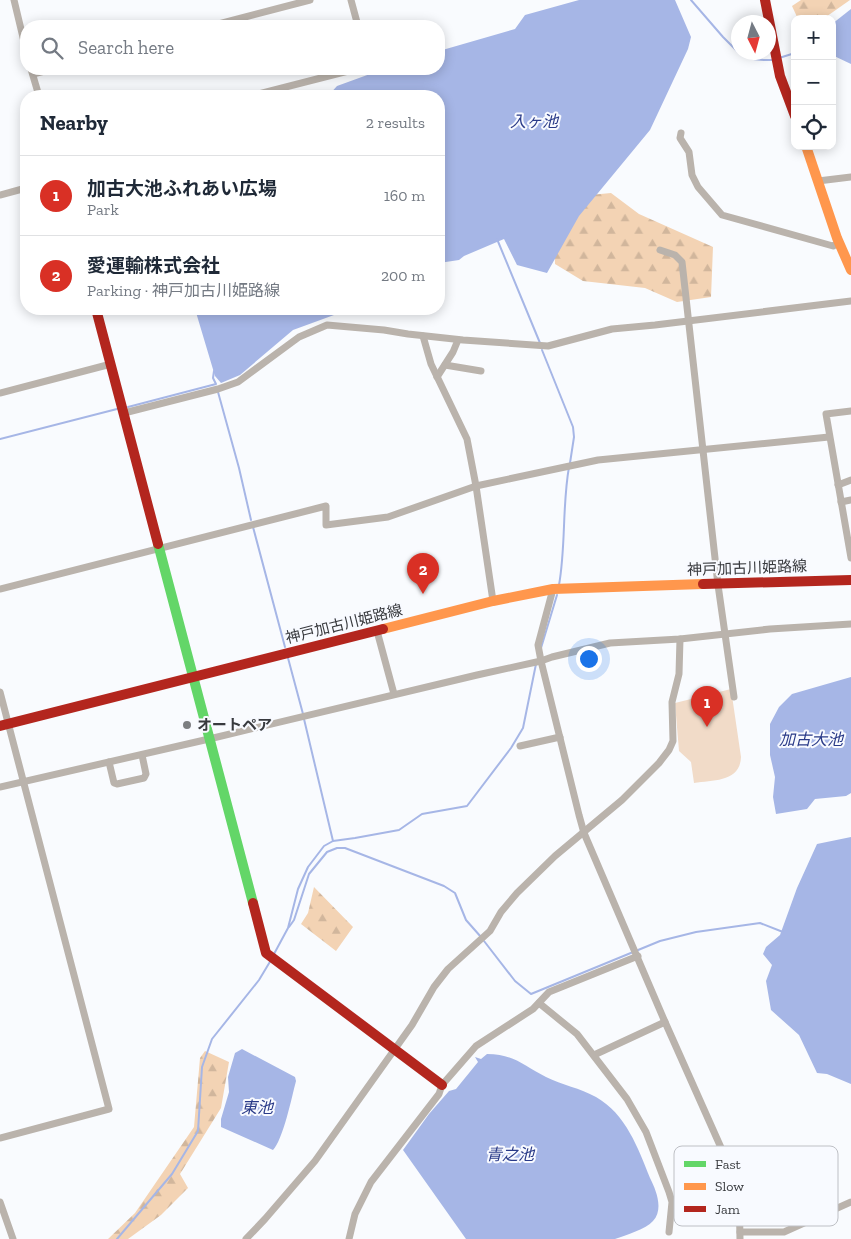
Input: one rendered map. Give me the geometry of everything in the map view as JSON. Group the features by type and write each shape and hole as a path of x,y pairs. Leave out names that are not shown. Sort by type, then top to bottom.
{"main road":[{"path":"765,0 777,64 791,105"},
{"path":"807,150 839,243 851,270"},
{"path":"98,315 266,953 442,1085"},
{"name":"神戸加古川姫路線","path":"4,725 493,601 553,589 851,580"}],"street":[{"path":"14,0 20,25"},
{"path":"234,20 310,0"},
{"path":"351,0 356,20"},
{"path":"33,75 37,90"},
{"path":"274,90 333,75"},
{"path":"681,132 680,138 689,152 692,175 698,187 722,215 833,246 839,243"},
{"path":"818,181 851,177"},
{"path":"0,195 20,190"},
{"path":"660,250 675,255 682,262 718,584 734,697"},
{"path":"124,413 218,389 238,382 298,337 327,326 384,330 458,340 548,346 612,329 851,301"},
{"path":"423,336 431,364 467,440 476,486 493,601"},
{"path":"437,376 446,365 458,340"},
{"path":"0,393 111,364"},
{"path":"446,365 480,371"},
{"path":"851,411 826,414 851,558"},
{"path":"0,589 326,506 326,525 388,516 476,486 598,460 829,437"},
{"path":"838,485 851,480"},
{"path":"841,502 851,500"},
{"path":"553,589 538,644 584,833 720,1146"},
{"path":"0,787 209,740 394,694 621,641 680,639 770,628 851,624"},
{"path":"377,631 394,694"},
{"path":"246,1239 266,1219 315,1161 394,1050 448,969 483,938 516,893 555,856 622,800 660,763 673,741 672,702 679,674 680,639"},
{"path":"0,692 4,725 23,781 109,1109 0,1138"},
{"path":"520,746 560,737"},
{"path":"109,762 114,783 117,784 144,778 146,774 142,755"},
{"path":"349,1239 355,1214 371,1182 439,1094 442,1085 476,1046 533,1009 549,992 636,953"},
{"path":"538,1003 577,1034 628,1099 646,1132 672,1202 669,1232"},
{"path":"594,1054 665,1022"},
{"path":"0,1202 13,1239"},
{"path":"838,1208 851,1202"},
{"path":"740,1236 784,1232 797,1226"}],"green space":[{"path":"801,0 850,0 829,15 796,15 792,6"},
{"path":"611,193 639,214 713,247 711,297 677,302 645,288 583,281 555,264 554,229 590,195"},
{"path":"314,887 353,927 336,951 301,924 308,913"},
{"path":"205,1051 229,1062 221,1108 180,1174 188,1188 161,1215 128,1239 108,1239 135,1213 194,1127 200,1058"}],"shaded area":[{"path":"731,689 741,757 740,765 736,771 725,778 694,783 691,762 679,751 675,703"}],"water":[{"name":"入ヶ池","path":"579,0 675,0 691,37 688,49 650,130 579,216 547,273 517,265 504,239 464,256 459,260 445,262 445,90 333,90 337,86 367,75 445,75 445,49 515,29 525,15"},
{"path":"851,9 851,64 836,57 836,21"},
{"path":"197,315 334,315 293,330 240,375 221,383 215,376"},
{"name":"加古大池","path":"851,677 851,793 846,796 815,799 807,809 776,814 773,797 775,777 770,755 770,724 779,707 792,694"},
{"path":"851,837 851,1084 827,1074 817,1073 799,1035 771,1010 766,981 772,965 763,954 766,947 780,935 797,888 817,844"},
{"name":"東池","path":"242,1049 295,1077 296,1081 287,1117 277,1145 273,1150 221,1127 221,1119 229,1092 228,1077 235,1053"},
{"name":"青之池","path":"487,1054 512,1058 552,1080 596,1097 615,1113 623,1122 636,1144 655,1188 658,1211 650,1224 615,1239 466,1239 403,1150 429,1114 449,1091 456,1089 478,1062 475,1057 481,1059"}],"waterway":[{"path":"691,0 731,45"},
{"path":"779,58 791,54"},
{"path":"497,239 540,343"},
{"path":"542,350 573,427 574,437 570,463"},
{"path":"128,407 216,384 213,378 214,371"},
{"path":"218,392 251,520"},
{"path":"0,439 117,409"},
{"path":"559,585 563,556 565,496 569,467"},
{"path":"253,527 285,647"},
{"path":"541,648 557,595"},
{"path":"288,658 303,714"},
{"path":"274,954 288,928 298,889 308,867 324,846 333,841 399,830 422,814 467,806 511,748 523,728 536,664"},
{"path":"304,719 333,841"},
{"path":"289,927 294,920 309,874 327,852 337,848 345,848 444,886 455,893 466,920 481,937"},
{"path":"484,941 515,981 531,994 660,941 696,932 760,923 783,932"},
{"path":"117,1239 172,1174 198,1131 202,1067 212,1039 259,980 271,960"}],"traffic: fast":[{"path":"158,544 253,903"}],"traffic: slow":[{"path":"807,150 837,238 851,270"},
{"path":"383,629 493,601 553,589 703,584"}],"traffic: jam":[{"path":"765,0 780,76 791,105"},
{"path":"98,315 158,544"},
{"path":"703,584 851,580"},
{"path":"0,726 383,629"},
{"path":"253,903 266,953 442,1085"}],"place":[{"name":"愛運輸株式会社","path":"423,594"},
{"name":"オートペア","path":"187,725"},
{"name":"加古大池ふれあい広場","path":"707,727"}]}
